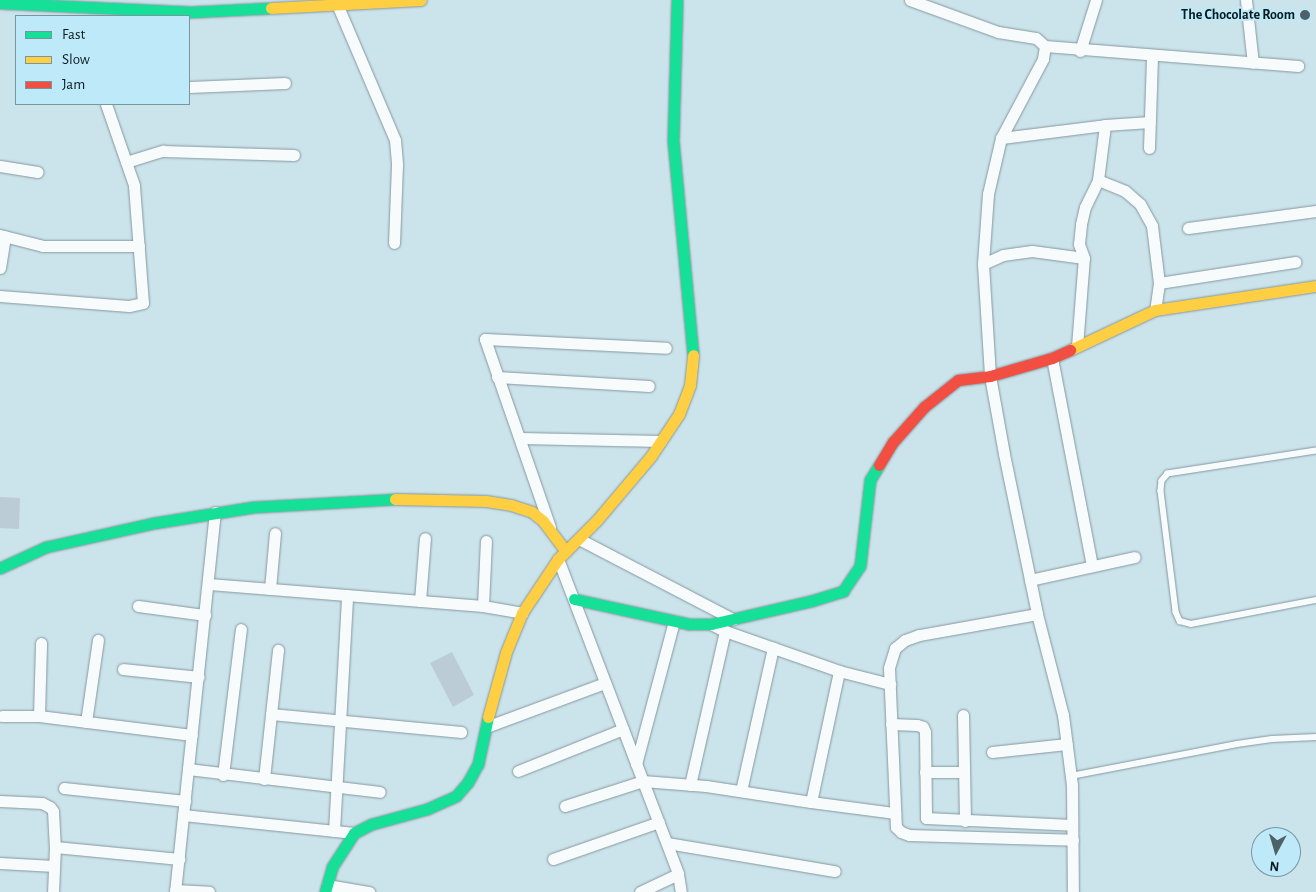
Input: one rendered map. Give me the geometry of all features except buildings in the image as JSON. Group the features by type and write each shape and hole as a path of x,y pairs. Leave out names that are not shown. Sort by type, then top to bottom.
{"street":[{"path":"0,3 52,3 78,12 191,12 421,0"},
{"path":"370,892 326,889 332,867 354,833 372,824 428,809 456,796 468,782 478,764 493,693 506,652 522,613 562,555 597,520 661,441 679,414 690,385 693,356 674,140 677,0"},
{"path":"910,0 927,3 998,32 1036,38 1045,46 1080,51 1298,66"},
{"path":"1246,0 1253,63"},
{"path":"1080,51 1093,1"},
{"path":"337,4 395,140 397,165 394,243"},
{"path":"1045,46 1043,59 1001,138 988,194 983,264 990,376 1037,614 1063,715 1070,776 1073,892"},
{"path":"1149,148 1152,56"},
{"path":"190,87 285,83"},
{"path":"0,296 130,306 143,303 134,185 106,105"},
{"path":"1001,138 1105,125 1150,122"},
{"path":"1077,346 1084,258 1079,244 1081,224 1084,207 1098,180 1105,125"},
{"path":"126,162 163,151 294,155"},
{"path":"0,166 38,172"},
{"path":"1098,180 1125,191 1144,212 1152,226 1159,283 1155,310"},
{"path":"1188,228 1316,211"},
{"path":"0,268 2,236 43,246 139,246"},
{"path":"983,264 1003,255 1032,251 1084,258"},
{"path":"1159,283 1295,262"},
{"path":"574,599 689,624 711,624 811,602 843,591 860,566 870,480 893,442 924,407 958,380 990,376 1052,358 1155,310 1316,286"},
{"path":"666,348 485,339 562,555 574,599 678,874 681,892"},
{"path":"1052,358 1092,566"},
{"path":"497,377 649,386"},
{"path":"521,438 661,441"},
{"path":"0,568 46,547 154,523 254,507 377,499 486,501 511,505 532,512 552,530"},
{"path":"209,892 175,891 209,584 215,512"},
{"path":"270,589 275,533"},
{"path":"420,601 425,538"},
{"path":"579,539 734,620"},
{"path":"482,606 486,541"},
{"path":"1030,580 1135,557"},
{"path":"209,584 482,606 522,613"},
{"path":"334,831 347,595"},
{"path":"138,606 205,615"},
{"path":"1037,614 919,634 905,640 895,648 889,668 896,827 901,832 909,835 1073,840"},
{"path":"636,764 674,621"},
{"path":"711,624 725,631 839,671 890,684"},
{"path":"223,775 241,629"},
{"path":"690,785 725,631"},
{"path":"86,722 98,640"},
{"path":"39,716 41,643"},
{"path":"741,792 773,648"},
{"path":"264,779 278,650"},
{"path":"123,669 199,677"},
{"path":"811,802 839,671"},
{"path":"486,727 606,683"},
{"path":"271,714 462,732"},
{"path":"964,715 965,821"},
{"path":"2,716 39,716 192,735"},
{"path":"891,724 923,727 925,732 926,818 1072,825"},
{"path":"518,771 623,729"},
{"path":"992,752 1067,744"},
{"path":"188,769 223,775 380,792"},
{"path":"925,772 964,772"},
{"path":"565,806 643,781 690,785 894,813"},
{"path":"64,788 185,801"},
{"path":"0,801 42,803 50,807 55,847 52,892"},
{"path":"183,815 354,833"},
{"path":"554,859 659,822"},
{"path":"667,843 835,871"},
{"path":"55,847 179,858"},
{"path":"0,863 54,866"},
{"path":"640,892 678,874"}],"lane":[{"path":"1316,451 1168,474 1162,481 1161,491 1176,612 1180,621 1191,624 1316,600"},
{"path":"1070,776 1272,738 1316,737"}],"traffic: fast":[{"path":"677,0 673,140 693,355"},
{"path":"0,3 191,12 271,8"},
{"path":"574,599 689,624 711,624 811,601 843,591 860,566 870,480 879,465"},
{"path":"0,568 46,547 154,523 254,507 395,499"},
{"path":"325,892 332,867 354,833 372,824 427,809 456,796 468,782 478,764 488,717"}],"traffic: slow":[{"path":"271,8 421,0"},
{"path":"1070,350 1155,310 1316,286"},
{"path":"488,717 506,652 522,613 558,559 597,520 651,456 679,414 690,385 693,355"},
{"path":"395,499 486,501 511,505 532,512 543,521 566,551"}],"traffic: jam":[{"path":"879,465 893,442 924,407 958,380 990,376 1052,358 1070,350"}],"place":[{"name":"The Chocolate Room","path":"1305,15"}]}
